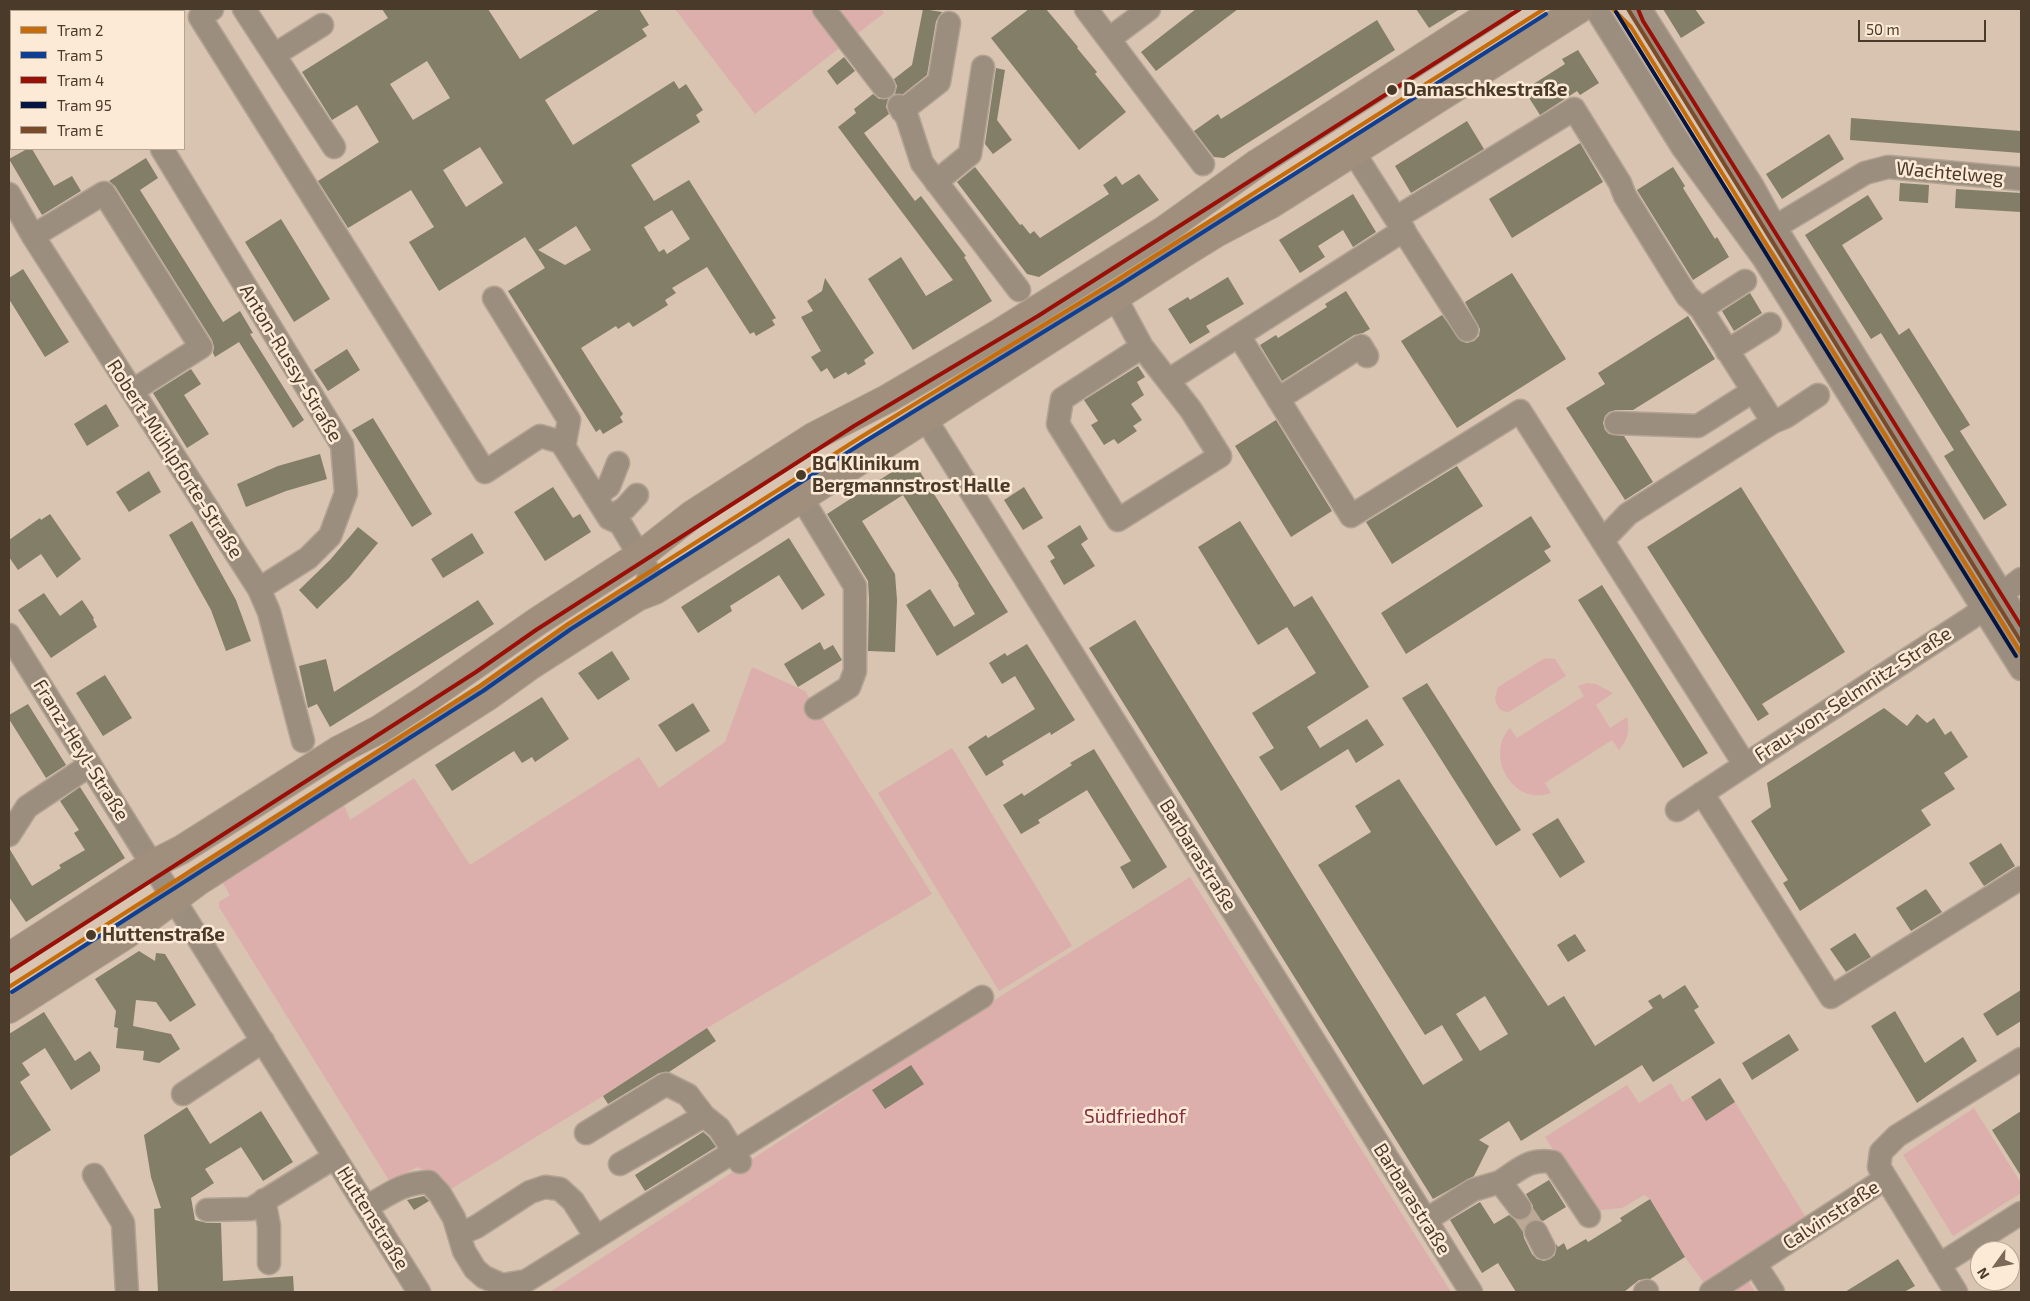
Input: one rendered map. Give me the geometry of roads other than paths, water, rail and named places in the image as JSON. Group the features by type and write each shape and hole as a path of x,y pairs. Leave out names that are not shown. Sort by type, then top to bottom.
{"main road":[{"path":"9,957 153,864 181,850 339,750 380,729 538,621 631,561 693,514 813,437 887,399 990,339 1158,233 1258,163 1498,9"},
{"path":"9,1009 127,934 200,880 488,696 531,665 637,597 655,590 1216,233 1271,204 1354,153 1579,9"}],"street":[{"path":"212,9 200,17 328,209 484,472 540,436 561,442 609,518 620,523 631,561 649,572 650,576 644,590 637,597"},
{"path":"244,9 334,147"},
{"path":"824,9 884,87"},
{"path":"1086,9 1203,164"},
{"path":"1109,39 1149,9"},
{"path":"1596,9 1683,148 1764,259 2021,669"},
{"path":"1640,9 1754,187 1775,226 2021,624"},
{"path":"949,23 939,82 901,108 907,118 922,164 1019,290"},
{"path":"274,55 322,25"},
{"path":"936,182 970,154 983,67"},
{"path":"1169,380 1238,336 1574,108 1620,183 1625,196 1687,295 1701,310 1773,422"},
{"name":"Anton-Russy-Straße","path":"163,150 342,445 346,494 330,536 308,558 259,590"},
{"path":"1354,153 1467,330"},
{"name":"Wachtelweg","path":"1775,226 1865,173 1888,167 2021,179"},
{"path":"33,236 104,192 201,347 132,391"},
{"name":"Robert-Mühlpforte-Straße","path":"9,194 33,236 259,590 269,612 303,741"},
{"path":"1701,310 1745,281"},
{"path":"1115,297 1142,347 1191,410 1220,456 1114,523 1058,424 1062,399 1142,347"},
{"path":"494,298 570,420 564,447"},
{"path":"1727,351 1770,324"},
{"path":"1238,336 1278,399 1361,346 1367,356"},
{"path":"1616,424 1698,426 1752,391"},
{"path":"1603,540 1628,514 1818,395"},
{"name":"Frau-von-Selmnitz-Straße","path":"1278,399 1351,516 1520,411 1745,765 1983,608 2021,579"},
{"name":"Barbarastraße","path":"925,418 1471,1292"},
{"path":"591,490 609,486 618,464"},
{"path":"609,518 625,508 637,495"},
{"path":"801,498 854,586 856,671 849,687 816,708"},
{"name":"Franz-Heyl-Straße","path":"9,635 153,864"},
{"path":"9,835 27,806 90,765"},
{"path":"1676,810 1745,765"},
{"path":"1702,793 1830,997 2021,878"},
{"name":"Huttenstraße","path":"153,864 420,1292"},
{"path":"367,1207 396,1189 413,1182 429,1182 440,1194 454,1218 464,1251 475,1268 484,1277 502,1285 526,1281 596,1237 737,1157 982,996"},
{"path":"183,1094 263,1041"},
{"name":"Calvinstraße","path":"1711,1292 1885,1179 1879,1167 1881,1152 1897,1136 2021,1059"},
{"path":"586,1133 666,1084 688,1095 704,1116 719,1128 737,1157"},
{"path":"620,1164 704,1116"},
{"path":"207,1210 251,1209 335,1157"},
{"path":"1426,1220 1473,1190 1500,1182 1532,1162 1540,1160 1553,1162 1589,1216"},
{"path":"94,1175 123,1222 127,1292"},
{"path":"1885,1179 1956,1292"},
{"path":"1500,1182 1520,1208"},
{"path":"459,1234 476,1227 530,1192 545,1187 560,1189 573,1201 596,1237"},
{"path":"264,1200 269,1226 269,1263"},
{"path":"1939,1265 2021,1213"},
{"path":"1756,1264 1773,1292"}],"tunnel":[{"path":"1520,1208 1536,1232"}],"tram line":[{"name":"4","path":"9,972 854,426 1038,316 1520,9"},
{"name":"2","path":"9,987 480,686 568,624 861,437 1117,280 1544,9"},
{"name":"2","path":"1613,9 1631,27 2021,653"},
{"name":"E","path":"1628,9 2021,642"},
{"name":"4","path":"1638,9 1643,21 2021,626"},
{"name":"95","path":"1616,12 2016,656"},
{"name":"5","path":"12,992 483,691 571,629 864,442 1120,285 1546,14"}],"place":[{"name":"Damaschkestraße","path":"1392,90"},
{"name":"BG Klinikum Bergmannstrost Halle","path":"801,475"},
{"name":"Huttenstraße","path":"91,935"}],"park label":[{"name":"Südfriedhof","path":"1135,1117"}]}
